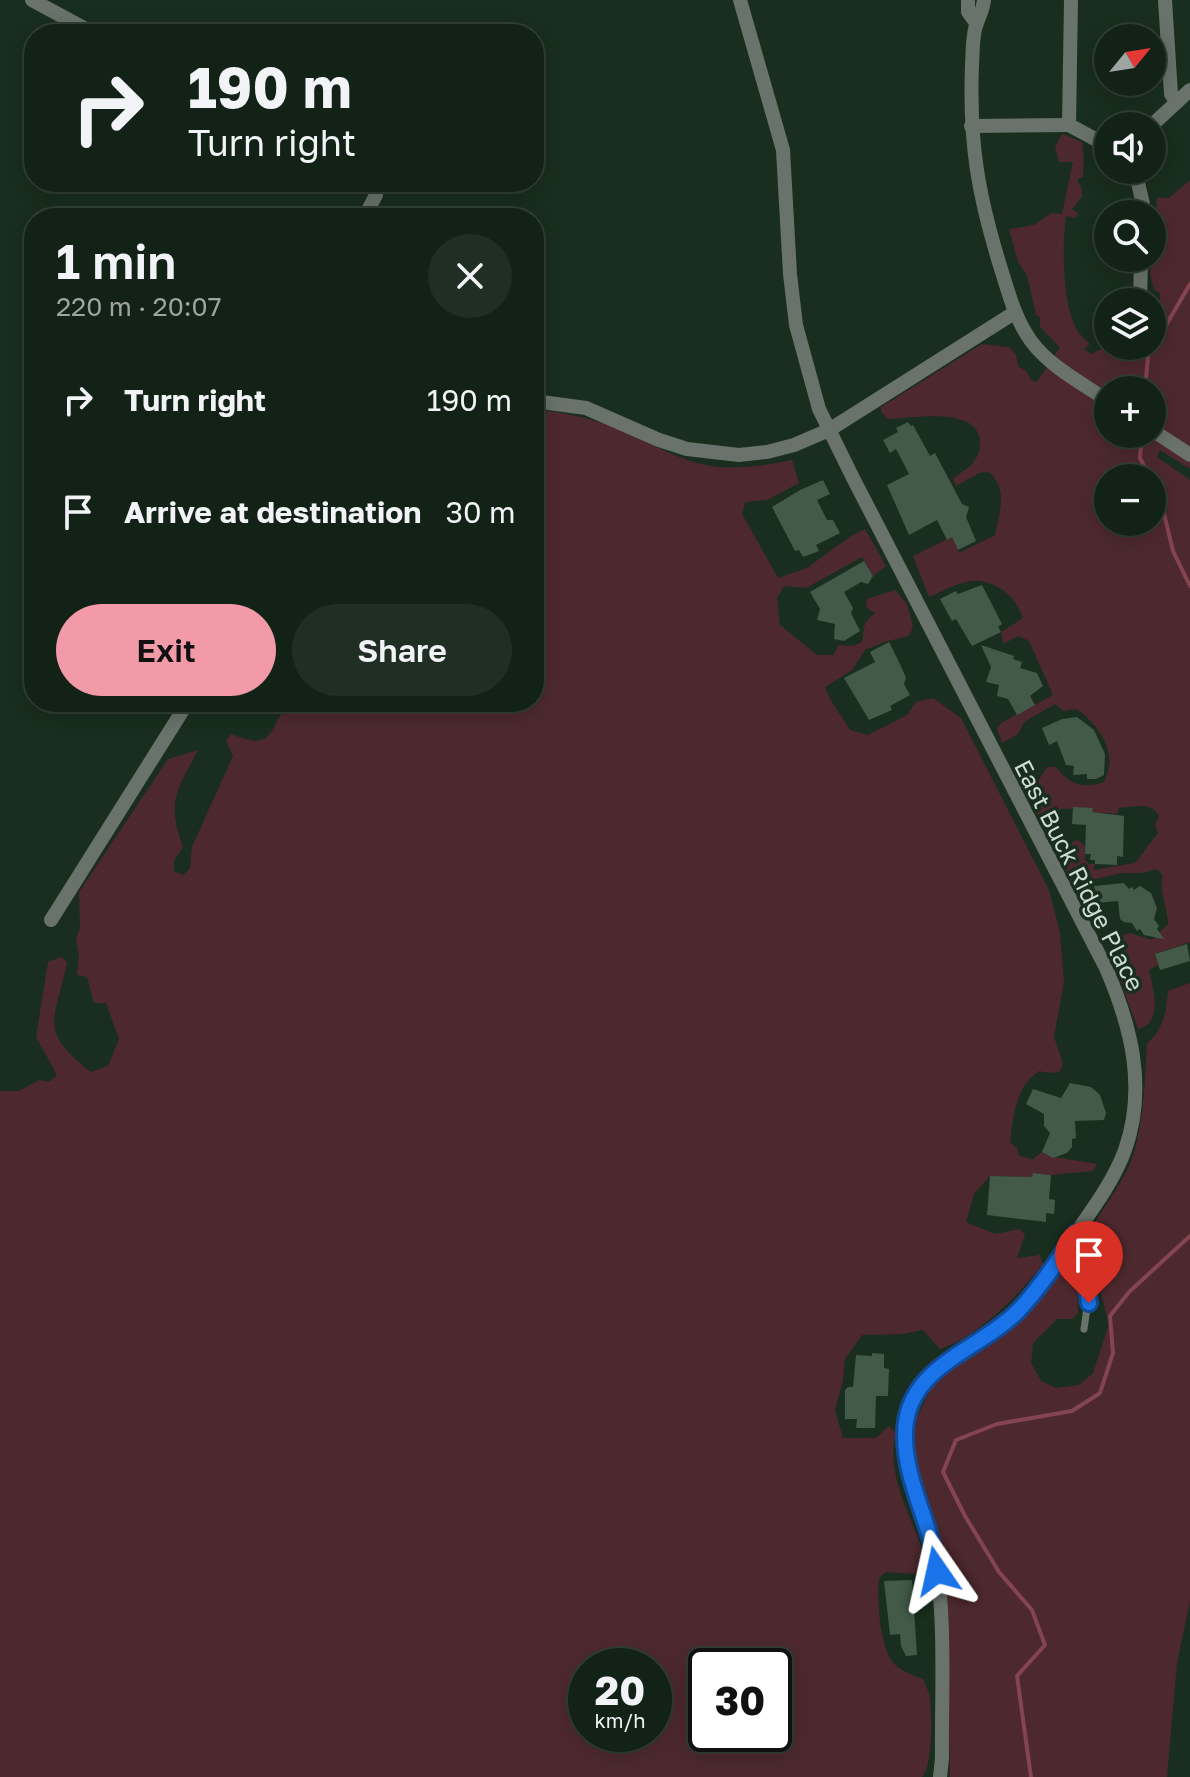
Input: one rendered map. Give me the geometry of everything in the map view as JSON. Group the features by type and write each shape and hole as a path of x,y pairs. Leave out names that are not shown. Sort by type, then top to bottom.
{"street":[{"path":"32,0 76,24"},
{"name":"East Buck Ridge Place","path":"740,0 783,150 796,325 819,409 1106,968 1119,998 1137,1072 1125,1150 1102,1195 1048,1275 1017,1311 997,1329 942,1363 918,1390 909,1413 904,1432 907,1468 935,1552 940,1591 940,1777"},
{"path":"968,0 968,12 976,23"},
{"path":"984,0 983,13 976,23 971,126 974,163 985,216 1014,313 1030,340 1052,363 1094,392"},
{"path":"1069,125 1071,0"},
{"path":"1165,0 1171,94 1177,102"},
{"path":"1166,112 1190,90"},
{"path":"971,126 1069,125 1094,138"},
{"path":"369,208 376,195"},
{"path":"544,402 586,408 659,440 707,452 739,455 767,452 794,445 829,430 1014,313"},
{"path":"1166,439 1190,455"},
{"path":"51,920 182,712"}],"lane":[{"path":"1076,1233 1082,1250 1089,1303 1084,1329"}],"shaded area":[{"path":"1062,134 1082,142 1083,177 1077,179 1082,197 1072,209 1078,213 1075,218 1066,216 1064,274 1072,319 1078,332 1090,344 1084,349 1094,353 1094,360 1166,360 1166,288 1154,288 1150,274 1166,272 1166,200 1157,198 1169,198 1190,180 1190,469 1160,450 1157,457 1190,480 1190,942 1155,954 1158,965 1149,970 1154,1012 1151,1020 1138,1029 1117,972 1126,964 1126,955 1119,949 1117,938 1130,933 1152,940 1168,924 1163,875 1157,869 1086,881 1092,905 1084,909 1059,856 1062,847 1078,840 1085,846 1085,860 1095,864 1093,870 1135,863 1158,833 1155,825 1159,816 1151,808 1142,806 1119,808 1117,814 1092,812 1092,808 1060,809 1057,839 1051,842 1029,796 1047,767 1056,767 1077,784 1104,782 1109,760 1105,741 1077,709 1063,711 1055,704 1024,722 1018,734 1002,743 997,729 1001,723 1053,695 1029,641 1019,636 1003,644 1001,632 1023,618 1021,613 1004,591 981,581 964,582 929,597 913,556 952,537 959,553 995,535 1001,502 999,486 989,472 979,473 956,486 953,478 971,465 979,451 978,432 970,424 959,419 929,416 888,419 881,412 881,407 982,344 1009,347 1016,355 1018,366 1037,382 1060,347 1040,327 1040,317 1036,315 1027,275 1018,262 1009,229 1034,225 1051,213 1062,214 1073,162 1059,162 1055,146"},
{"path":"544,410 603,423 704,465 746,467 792,460 799,483 767,500 745,502 742,514 778,578 807,568 865,529 886,566 873,576 862,557 806,588 784,586 777,598 780,625 817,655 833,655 839,645 853,646 862,642 865,623 875,613 866,607 867,599 895,590 907,604 913,626 909,636 865,650 852,670 825,687 850,730 868,735 907,715 916,702 933,698 961,718 1049,890 1060,933 1064,982 1054,1037 1063,1064 1059,1072 1039,1071 1025,1085 1017,1102 1010,1142 1017,1148 1019,1156 1033,1159 1042,1152 1049,1156 1097,1164 1093,1171 1051,1175 1033,1173 1032,1177 990,1176 974,1194 966,1222 995,1234 1020,1229 1025,1235 1017,1258 1040,1255 1043,1264 1022,1289 983,1325 940,1349 923,1330 862,1335 845,1359 835,1410 843,1438 876,1438 889,1426 896,1433 895,1472 925,1560 925,1570 913,1574 886,1572 879,1578 878,1600 887,1652 902,1670 923,1679 929,1696 931,1739 926,1771 922,1777 0,1777 0,1091 19,1091 39,1080 49,1082 57,1075 36,1037 48,962 61,957 67,962 55,1011 56,1034 62,1045 91,1072 108,1066 119,1039 106,1003 94,1003 87,977 77,975 79,892 168,759 198,750 176,796 175,818 183,847 174,861 174,871 183,875 190,868 192,847 233,756 226,740 232,734 257,741 264,739 282,712 544,712"},
{"path":"1190,983 1190,1601 1177,1663 1167,1777 950,1777 946,1584 941,1543 921,1486 913,1449 916,1419 931,1388 946,1371 992,1344 1019,1323 1070,1259 1077,1265 1078,1313 1072,1319 1057,1319 1033,1343 1031,1363 1041,1381 1056,1388 1079,1385 1093,1373 1109,1324 1096,1275 1091,1274 1086,1235 1132,1160 1142,1110 1147,1044 1163,1020 1168,991"}],"building":[{"path":"908,422 913,425 930,456 935,453 962,504 969,507 966,517 976,541 958,550 952,537 947,540 937,520 909,535 887,485 909,474 896,449 890,453 883,440"},
{"path":"823,480 830,494 817,500 827,520 833,520 840,533 816,545 819,551 803,557 799,550 795,551 772,507"},
{"path":"864,561 873,576 868,584 861,582 844,592 860,631 844,641 834,639 835,624 817,620 820,609 810,592"},
{"path":"982,585 1002,624 998,627 1001,632 972,646 956,619 952,621 940,599 956,591 958,594"},
{"path":"889,642 906,678 904,684 910,695 890,706 892,710 869,720 844,678 875,662 870,652"},
{"path":"981,645 1014,656 1013,659 1022,662 1020,668 1037,673 1043,686 1030,696 1035,705 1017,715 1008,699 997,696 999,685 986,682 991,667"},
{"path":"1077,717 1094,730 1105,754 1104,775 1096,779 1087,779 1087,774 1073,775 1074,766 1066,765 1057,741 1049,745 1042,728 1062,719"},
{"path":"1073,807 1093,808 1092,812 1124,816 1123,857 1117,856 1117,865 1095,864 1095,860 1090,860 1091,854 1085,854 1086,825 1072,824"},
{"path":"1124,883 1129,889 1140,886 1151,893 1157,908 1154,919 1164,939 1144,935 1132,923 1120,919 1118,901 1096,903 1094,886"},
{"path":"1187,944 1190,961 1160,970 1155,954"},
{"path":"1070,1083 1091,1087 1100,1095 1106,1113 1104,1120 1075,1121 1076,1138 1072,1139 1072,1147 1067,1153 1053,1158 1042,1152 1050,1133 1044,1126 1044,1114 1026,1104 1033,1089 1061,1098"},
{"path":"1033,1173 1051,1175 1049,1199 1055,1200 1054,1214 1046,1213 1046,1222 987,1215 990,1176 1032,1177"},
{"path":"872,1353 884,1354 884,1368 889,1369 888,1396 876,1396 875,1428 856,1428 857,1419 845,1419 845,1390 853,1387 856,1355 872,1356"},
{"path":"912,1580 917,1655 906,1656 900,1634 890,1635 884,1581"}],"waterway":[{"path":"1146,376 1148,356 1190,284"},
{"path":"1141,448 1143,464"},
{"path":"1166,522 1173,551 1190,586"},
{"path":"1031,1777 1017,1676 1045,1645 1032,1610 999,1572 943,1472 956,1440 997,1424 1072,1411 1100,1393 1113,1353 1110,1316 1129,1292 1190,1236"}],"route":[{"path":"937,1571 925,1517 907,1468 904,1432 918,1390 942,1363 997,1329 1017,1311 1048,1275 1076,1233 1082,1250 1089,1303"}]}
